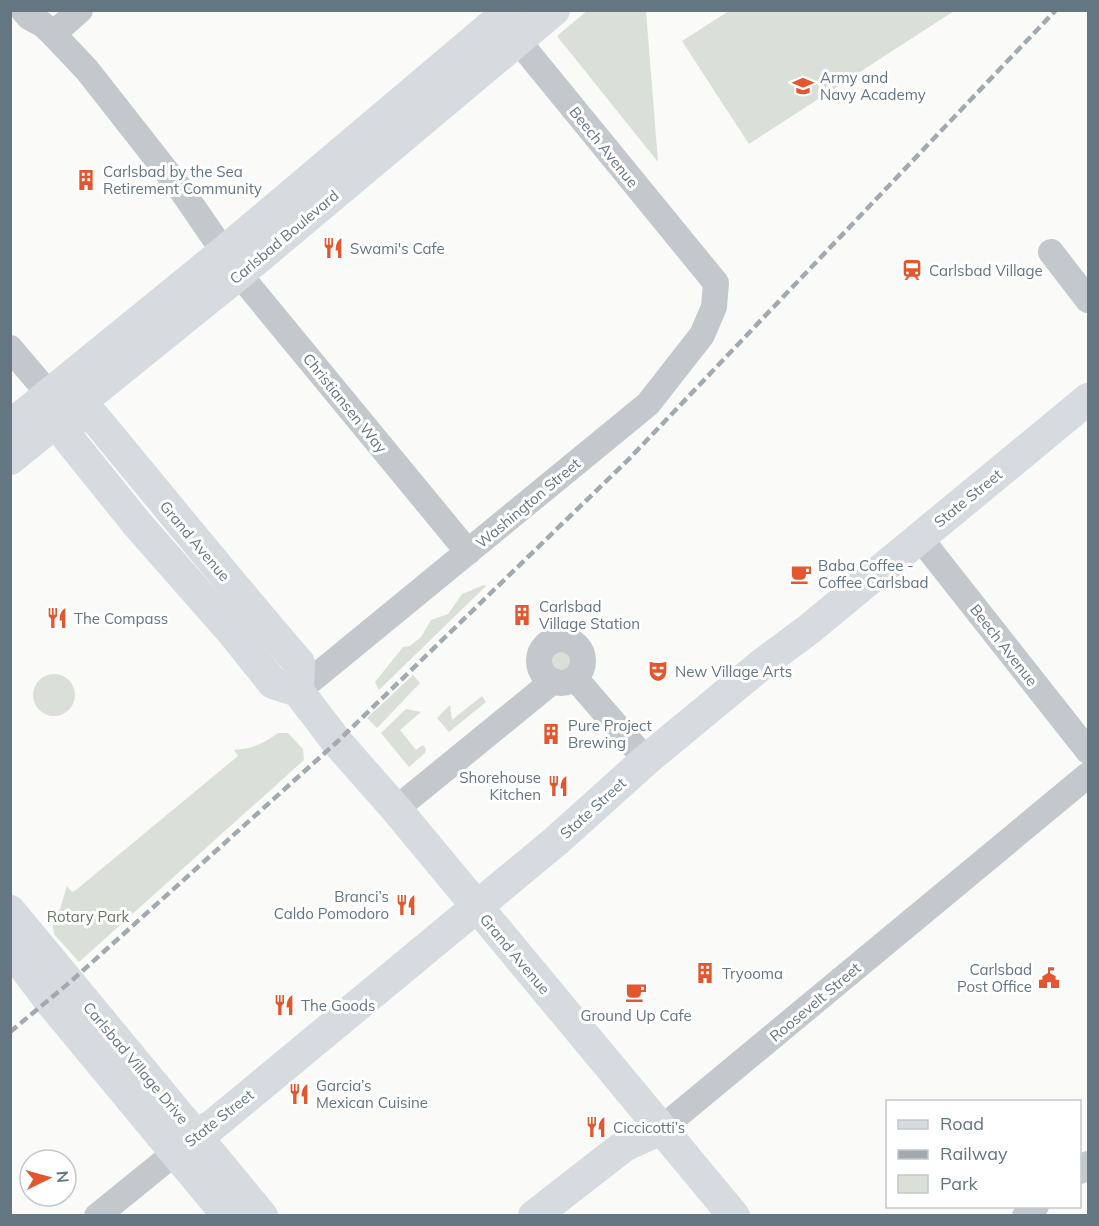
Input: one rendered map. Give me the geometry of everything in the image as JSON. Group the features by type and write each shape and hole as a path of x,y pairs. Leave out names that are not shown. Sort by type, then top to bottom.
{"main road":[{"name":"Carlsbad Boulevard","path":"10,459 57,404 232,263 505,20 554,10"},
{"name":"State Street","path":"186,1143 212,1126 556,841 646,760 1089,399"},
{"name":"Carlsbad Boulevard","path":"10,426 57,404"},
{"name":"Grand Avenue","path":"57,404 69,438 172,565 233,633 273,683 298,691 338,742 734,1215"},
{"name":"Carlsbad Village Drive","path":"14,932 186,1143 262,1215"},
{"name":"Roosevelt Street","path":"534,1215 624,1146 662,1129"},
{"path":"569,1215 640,1154 662,1129"},
{"name":"Carlsbad Village Drive","path":"186,1143 228,1215"}],"street":[{"name":"Christiansen Way","path":"23,10 53,34 87,70 182,191 232,263 468,552"},
{"path":"53,34 80,10"},
{"name":"Beech Avenue","path":"505,20 716,283"},
{"path":"1051,252 1089,300"},
{"name":"Washington Street","path":"298,691 648,404 702,335 714,307 716,283"},
{"name":"Grand Avenue","path":"10,348 57,404"},
{"name":"Beech Avenue","path":"920,538 1089,751"},
{"path":"391,804 556,676 646,760"},
{"name":"Roosevelt Street","path":"662,1129 1089,776"},
{"name":"State Street","path":"97,1215 186,1143"}],"green space":[{"path":"730,10 954,11 749,144 682,41"},
{"path":"587,11 646,11 658,162 557,36"},
{"path":"486,586 379,690 375,682 403,647 410,646 421,637 431,620 448,614 462,594"},
{"path":"561,651 569,654 572,662 569,670 561,673 553,670 550,662 553,654"},
{"path":"54,674 69,680 75,695 69,710 54,716 39,710 33,695 39,680"},
{"path":"413,675 420,683 377,728 367,718"},
{"path":"482,696 486,702 449,732 437,718 450,705 452,720"},
{"path":"406,709 421,712 400,730 416,750 423,745 426,749 425,753 409,767 381,733"},
{"name":"Rotary Park","path":"278,733 288,733 303,749 304,760 79,962 54,934 52,920 60,909 67,886 72,892 76,890 238,756 234,750 258,745"}],"railway":[{"path":"10,1032 69,983 337,742 628,460 1056,10"}],"place":[{"name":"Army and Navy Academy","path":"803,86"},
{"name":"Carlsbad by the Sea Retirement Community","path":"86,180"},
{"name":"Swami's Cafe","path":"333,248"},
{"name":"Carlsbad Village","path":"912,270"},
{"name":"Baba Coffee - Coffee Carlsbad","path":"801,574"},
{"name":"Carlsbad Village Station","path":"522,615"},
{"name":"The Compass","path":"57,618"},
{"name":"New Village Arts","path":"658,671"},
{"name":"Pure Project Brewing","path":"551,734"},
{"name":"Shorehouse Kitchen","path":"558,786"},
{"name":"Branci’s Caldo Pomodoro","path":"406,905"},
{"name":"Tryooma","path":"705,973"},
{"name":"Carlsbad Post Office","path":"1049,978"},
{"name":"Ground Up Cafe","path":"636,992"},
{"name":"The Goods","path":"284,1005"},
{"name":"Garcia’s Mexican Cuisine","path":"299,1094"},
{"name":"Ciccicotti’s","path":"596,1127"}]}
